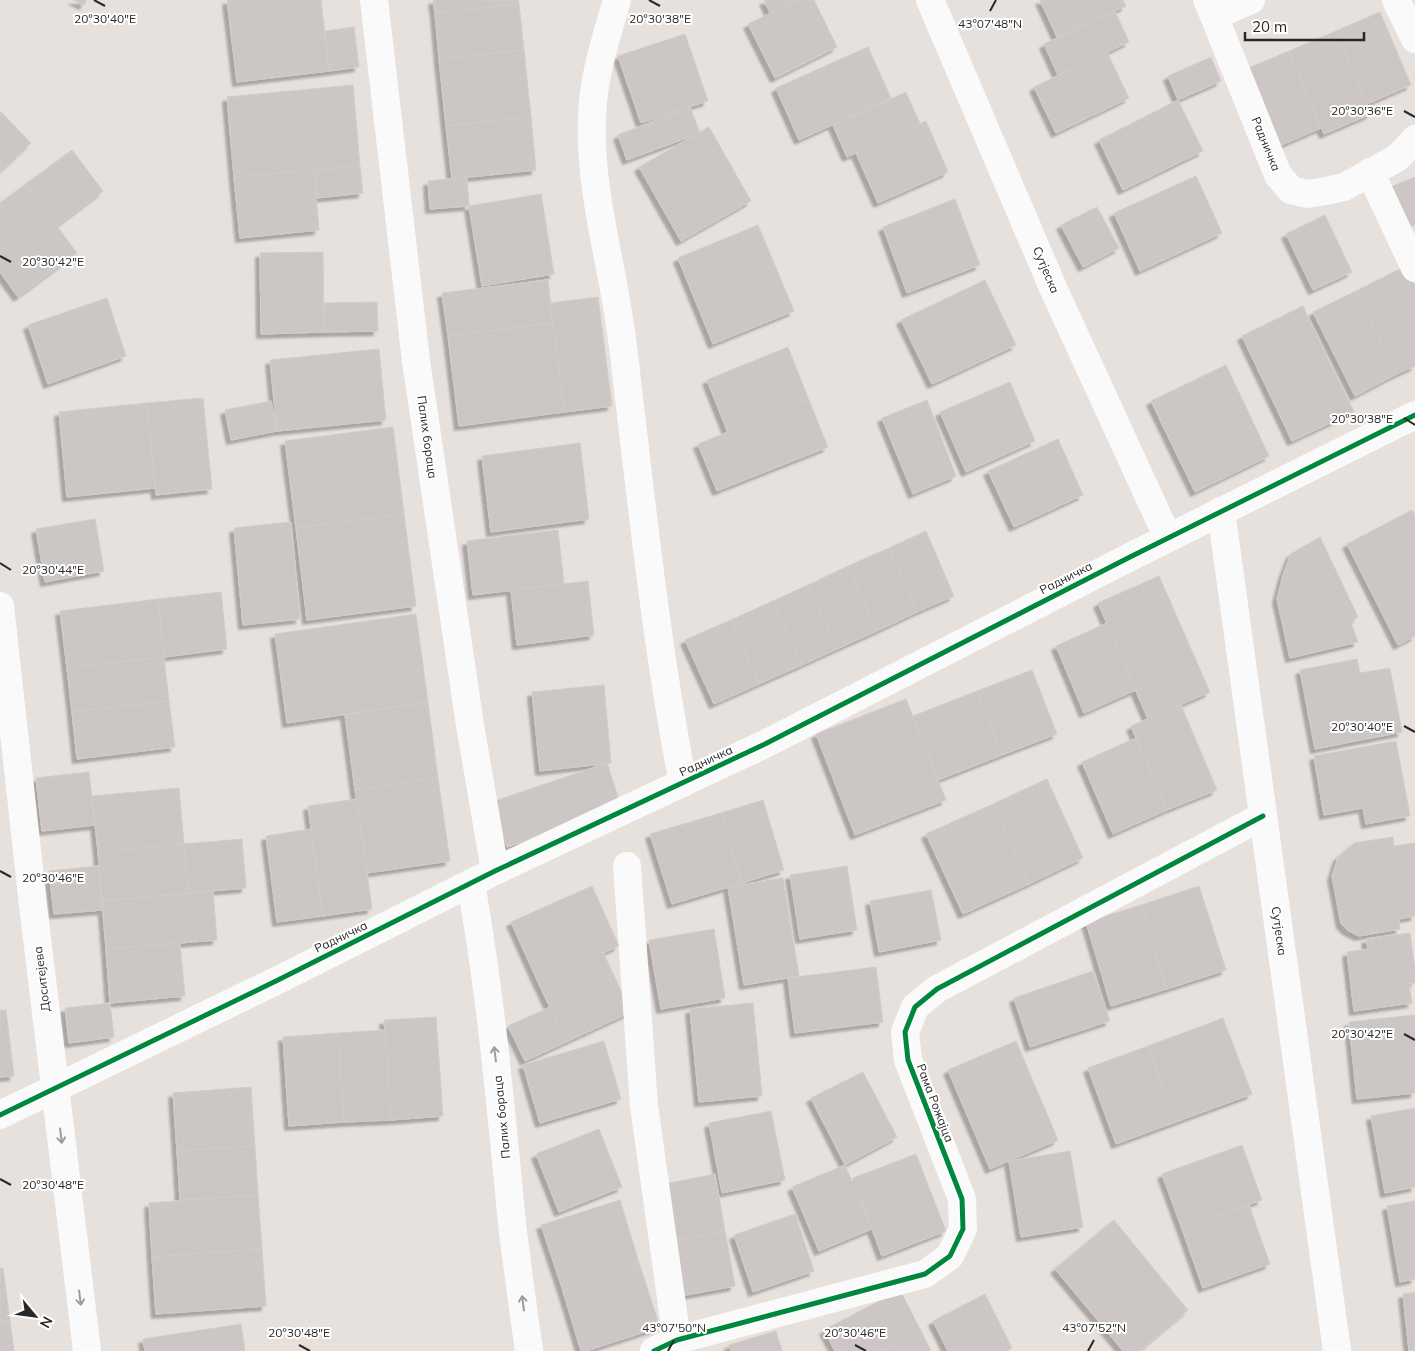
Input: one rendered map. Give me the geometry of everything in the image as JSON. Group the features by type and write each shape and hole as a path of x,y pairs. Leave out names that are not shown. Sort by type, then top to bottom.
{"street":[{"name":"Палих бораца","path":"374,0 416,361 470,725 483,878 482,948 502,1114 512,1225 529,1351"},
{"path":"617,0 594,88 592,160 620,325 661,650 683,783"},
{"name":"Сутјеска","path":"930,0 1054,290 1168,538"},
{"name":"Радничка","path":"1251,0 1211,8 1278,175 1291,190 1307,194 1326,192 1344,187 1397,158 1415,139"},
{"path":"1396,0 1415,39"},
{"path":"1370,172 1415,268"},
{"name":"Радничка","path":"0,1115 483,878 765,744 1221,511 1415,415"},
{"name":"Сутјеска","path":"1221,511 1337,1351"},
{"name":"Доситејева","path":"0,606 33,904 87,1351"},
{"name":"Рама Рожајца","path":"627,866 644,1106 666,1346 925,1274 950,1256 963,1229 962,1199 908,1060 905,1032 915,1007 937,989 1263,816"}],"building":[{"path":"73,0 86,0 84,5"},
{"path":"227,0 321,0 329,71 237,82"},
{"path":"433,0 518,0 519,4 435,13"},
{"path":"764,0 798,0 770,13"},
{"path":"798,0 814,0 837,47 775,78 748,24"},
{"path":"1040,0 1123,0 1126,6 1057,37"},
{"path":"519,4 524,50 439,59 435,13"},
{"path":"1115,11 1129,42 1058,75 1044,44"},
{"path":"1380,12 1411,85 1367,104 1336,31"},
{"path":"354,27 359,67 329,71 325,31"},
{"path":"1336,31 1371,114 1324,134 1289,51"},
{"path":"685,34 708,101 641,123 618,56"},
{"path":"868,47 891,98 799,140 776,88"},
{"path":"524,50 531,117 446,126 439,59"},
{"path":"1289,51 1321,128 1277,147 1244,70"},
{"path":"1107,52 1129,98 1056,133 1034,87"},
{"path":"1211,57 1221,81 1178,100 1168,76"},
{"path":"353,85 360,166 234,177 227,97"},
{"path":"906,92 920,124 847,157 833,125"},
{"path":"1178,100 1203,151 1123,190 1099,140"},
{"path":"690,107 700,133 627,160 618,135"},
{"path":"0,111 31,143 0,172"},
{"path":"531,117 536,170 452,179 446,126"},
{"path":"926,121 948,172 878,203 856,153"},
{"path":"709,127 751,201 681,241 639,167"},
{"path":"72,150 103,191 57,226 26,184"},
{"path":"360,166 363,193 317,198 314,170"},
{"path":"314,170 319,230 240,238 234,177"},
{"path":"1196,176 1222,233 1140,271 1114,213"},
{"path":"467,177 469,206 430,209 428,181"},
{"path":"1415,177 1415,225 1406,229 1388,188"},
{"path":"26,184 77,253 18,297 0,272 0,203"},
{"path":"541,194 554,274 482,286 469,206"},
{"path":"955,199 980,265 907,293 883,227"},
{"path":"1097,207 1119,248 1083,267 1061,225"},
{"path":"1325,215 1352,272 1313,290 1286,234"},
{"path":"758,225 794,311 713,344 678,258"},
{"path":"323,252 324,332 261,334 260,253"},
{"path":"1406,266 1415,285 1415,366 1397,374 1356,291"},
{"path":"548,280 553,323 448,336 442,293"},
{"path":"985,280 1016,345 932,384 901,320"},
{"path":"1356,291 1397,374 1355,396 1313,312"},
{"path":"598,297 612,406 564,412 550,303"},
{"path":"107,298 126,356 48,384 28,325"},
{"path":"377,302 378,331 324,332 324,303"},
{"path":"1303,306 1354,412 1292,441 1242,336"},
{"path":"553,323 564,412 459,426 448,336"},
{"path":"788,347 809,400 728,433 707,380"},
{"path":"379,349 386,420 277,431 270,360"},
{"path":"1226,365 1269,456 1195,492 1151,401"},
{"path":"1010,382 1035,441 966,472 940,412"},
{"path":"203,398 212,489 156,495 147,403"},
{"path":"809,400 828,447 717,491 698,444"},
{"path":"927,400 956,476 913,494 882,418"},
{"path":"271,401 277,431 231,440 225,410"},
{"path":"147,403 155,488 67,497 59,412"},
{"path":"393,427 404,514 296,528 285,441"},
{"path":"1058,439 1083,495 1014,527 988,471"},
{"path":"580,443 589,519 491,532 482,456"},
{"path":"1412,510 1415,516 1415,636 1398,645 1347,544"},
{"path":"404,514 416,606 307,620 296,528"},
{"path":"95,519 104,571 45,582 36,529"},
{"path":"291,522 300,619 243,625 234,528"},
{"path":"558,530 564,584 473,595 467,541"},
{"path":"926,531 954,596 917,612 889,548"},
{"path":"1320,537 1358,617 1351,622 1358,642 1290,658 1277,599 1291,554"},
{"path":"889,548 917,612 877,631 848,566"},
{"path":"848,566 877,631 837,649 808,585"},
{"path":"1159,576 1210,692 1148,719 1098,603"},
{"path":"588,581 594,635 517,645 511,590"},
{"path":"808,585 837,649 802,665 773,601"},
{"path":"221,592 227,649 164,657 158,599"},
{"path":"158,599 164,657 67,668 60,611"},
{"path":"773,601 802,665 759,684 731,620"},
{"path":"416,614 428,702 287,723 275,634"},
{"path":"731,620 759,684 714,704 685,640"},
{"path":"1107,623 1136,690 1084,713 1056,646"},
{"path":"164,657 169,701 72,712 67,668"},
{"path":"1357,659 1360,673 1390,668 1402,732 1315,749 1300,670"},
{"path":"1032,670 1057,734 1002,755 977,691"},
{"path":"604,685 611,763 540,771 532,692"},
{"path":"977,691 1002,755 938,780 913,716"},
{"path":"906,699 946,800 855,835 816,734"},
{"path":"169,701 175,747 77,759 72,712"},
{"path":"428,702 438,778 355,790 345,715"},
{"path":"1181,705 1217,790 1167,810 1131,726"},
{"path":"1136,738 1167,810 1113,834 1082,762"},
{"path":"1396,741 1410,816 1366,824 1363,808 1324,815 1314,756"},
{"path":"607,763 622,809 507,847 492,802"},
{"path":"89,772 95,825 42,831 36,778"},
{"path":"438,778 450,861 367,873 355,790"},
{"path":"1047,779 1083,858 1029,884 993,804"},
{"path":"179,788 184,844 98,852 92,796"},
{"path":"357,799 372,909 323,916 308,806"},
{"path":"763,800 784,870 742,883 721,813"},
{"path":"993,804 1029,884 963,914 926,834"},
{"path":"721,813 742,883 672,904 650,834"},
{"path":"311,829 323,916 277,922 266,836"},
{"path":"1393,837 1394,846 1415,843 1415,916 1399,919 1400,929 1359,936 1347,930 1341,924 1332,876 1338,857 1354,843"},
{"path":"242,839 246,888 188,893 184,844"},
{"path":"184,844 188,893 102,901 98,852"},
{"path":"99,866 102,910 54,914 49,871"},
{"path":"847,866 857,930 800,939 790,875"},
{"path":"783,878 799,976 744,985 728,887"},
{"path":"592,886 619,946 538,982 511,922"},
{"path":"1199,886 1226,970 1167,989 1141,905"},
{"path":"931,890 941,940 879,952 870,901"},
{"path":"213,891 217,940 106,949 102,901"},
{"path":"1141,905 1167,989 1111,1006 1086,922"},
{"path":"714,929 725,998 661,1009 649,940"},
{"path":"1410,933 1415,969 1415,983 1409,983 1412,1003 1354,1011 1347,952 1368,949 1366,939"},
{"path":"180,943 185,996 110,1003 106,949"},
{"path":"603,952 631,1012 566,1042 538,982"},
{"path":"876,967 883,1022 795,1033 788,978"},
{"path":"1093,971 1110,1021 1030,1047 1014,998"},
{"path":"110,1003 114,1037 69,1043 65,1008"},
{"path":"753,1003 762,1096 699,1102 690,1009"},
{"path":"550,1007 566,1042 525,1061 508,1026"},
{"path":"0,1010 6,1010 14,1076 0,1077"},
{"path":"1415,1015 1415,1093 1357,1099 1349,1022"},
{"path":"436,1017 443,1116 391,1120 384,1020"},
{"path":"1223,1018 1252,1094 1176,1122 1148,1046"},
{"path":"385,1030 391,1120 344,1122 338,1033"},
{"path":"338,1033 344,1122 289,1126 283,1037"},
{"path":"604,1041 621,1099 540,1123 523,1065"},
{"path":"1016,1041 1058,1140 990,1169 948,1070"},
{"path":"1148,1046 1176,1122 1116,1144 1088,1068"},
{"path":"863,1072 897,1137 845,1165 811,1098"},
{"path":"251,1087 255,1146 177,1151 173,1093"},
{"path":"1415,1108 1415,1187 1385,1193 1371,1116"},
{"path":"771,1111 785,1180 722,1193 709,1123"},
{"path":"599,1129 622,1187 559,1212 536,1154"},
{"path":"1242,1145 1262,1200 1182,1229 1162,1174"},
{"path":"255,1146 258,1195 180,1200 177,1151"},
{"path":"1070,1151 1083,1227 1021,1237 1009,1161"},
{"path":"916,1154 946,1231 882,1256 853,1178"},
{"path":"845,1165 872,1229 819,1251 792,1187"},
{"path":"715,1174 725,1231 671,1241 660,1185"},
{"path":"258,1195 262,1249 152,1257 149,1203"},
{"path":"620,1200 640,1266 563,1291 541,1225"},
{"path":"1415,1201 1415,1279 1400,1282 1387,1206"},
{"path":"1249,1205 1270,1264 1203,1288 1182,1229"},
{"path":"795,1214 814,1271 753,1292 734,1235"},
{"path":"1114,1220 1163,1280 1105,1329 1055,1269"},
{"path":"725,1231 735,1286 681,1296 671,1241"},
{"path":"262,1249 266,1306 156,1314 152,1257"},
{"path":"640,1266 660,1327 581,1351 563,1291"},
{"path":"0,1268 3,1268 10,1320 0,1322"},
{"path":"1163,1280 1188,1310 1139,1351 1123,1351 1105,1329"},
{"path":"900,1290 921,1331 881,1351 835,1351 824,1330"},
{"path":"1415,1292 1415,1351 1409,1351 1403,1294"},
{"path":"985,1294 1012,1348 1007,1351 948,1351 933,1321"},
{"path":"10,1320 14,1351 0,1351 0,1322"},
{"path":"241,1324 245,1351 145,1351 143,1339"},
{"path":"776,1331 782,1351 731,1351 729,1345"},
{"path":"921,1331 931,1351 881,1351"}],"cycle path":[{"path":"0,1115 278,980 495,871 765,744 1130,557 1415,415"},
{"path":"654,1351 677,1340 925,1274 950,1256 963,1229 962,1199 908,1060 905,1032 915,1007 937,989 1263,816"}]}
